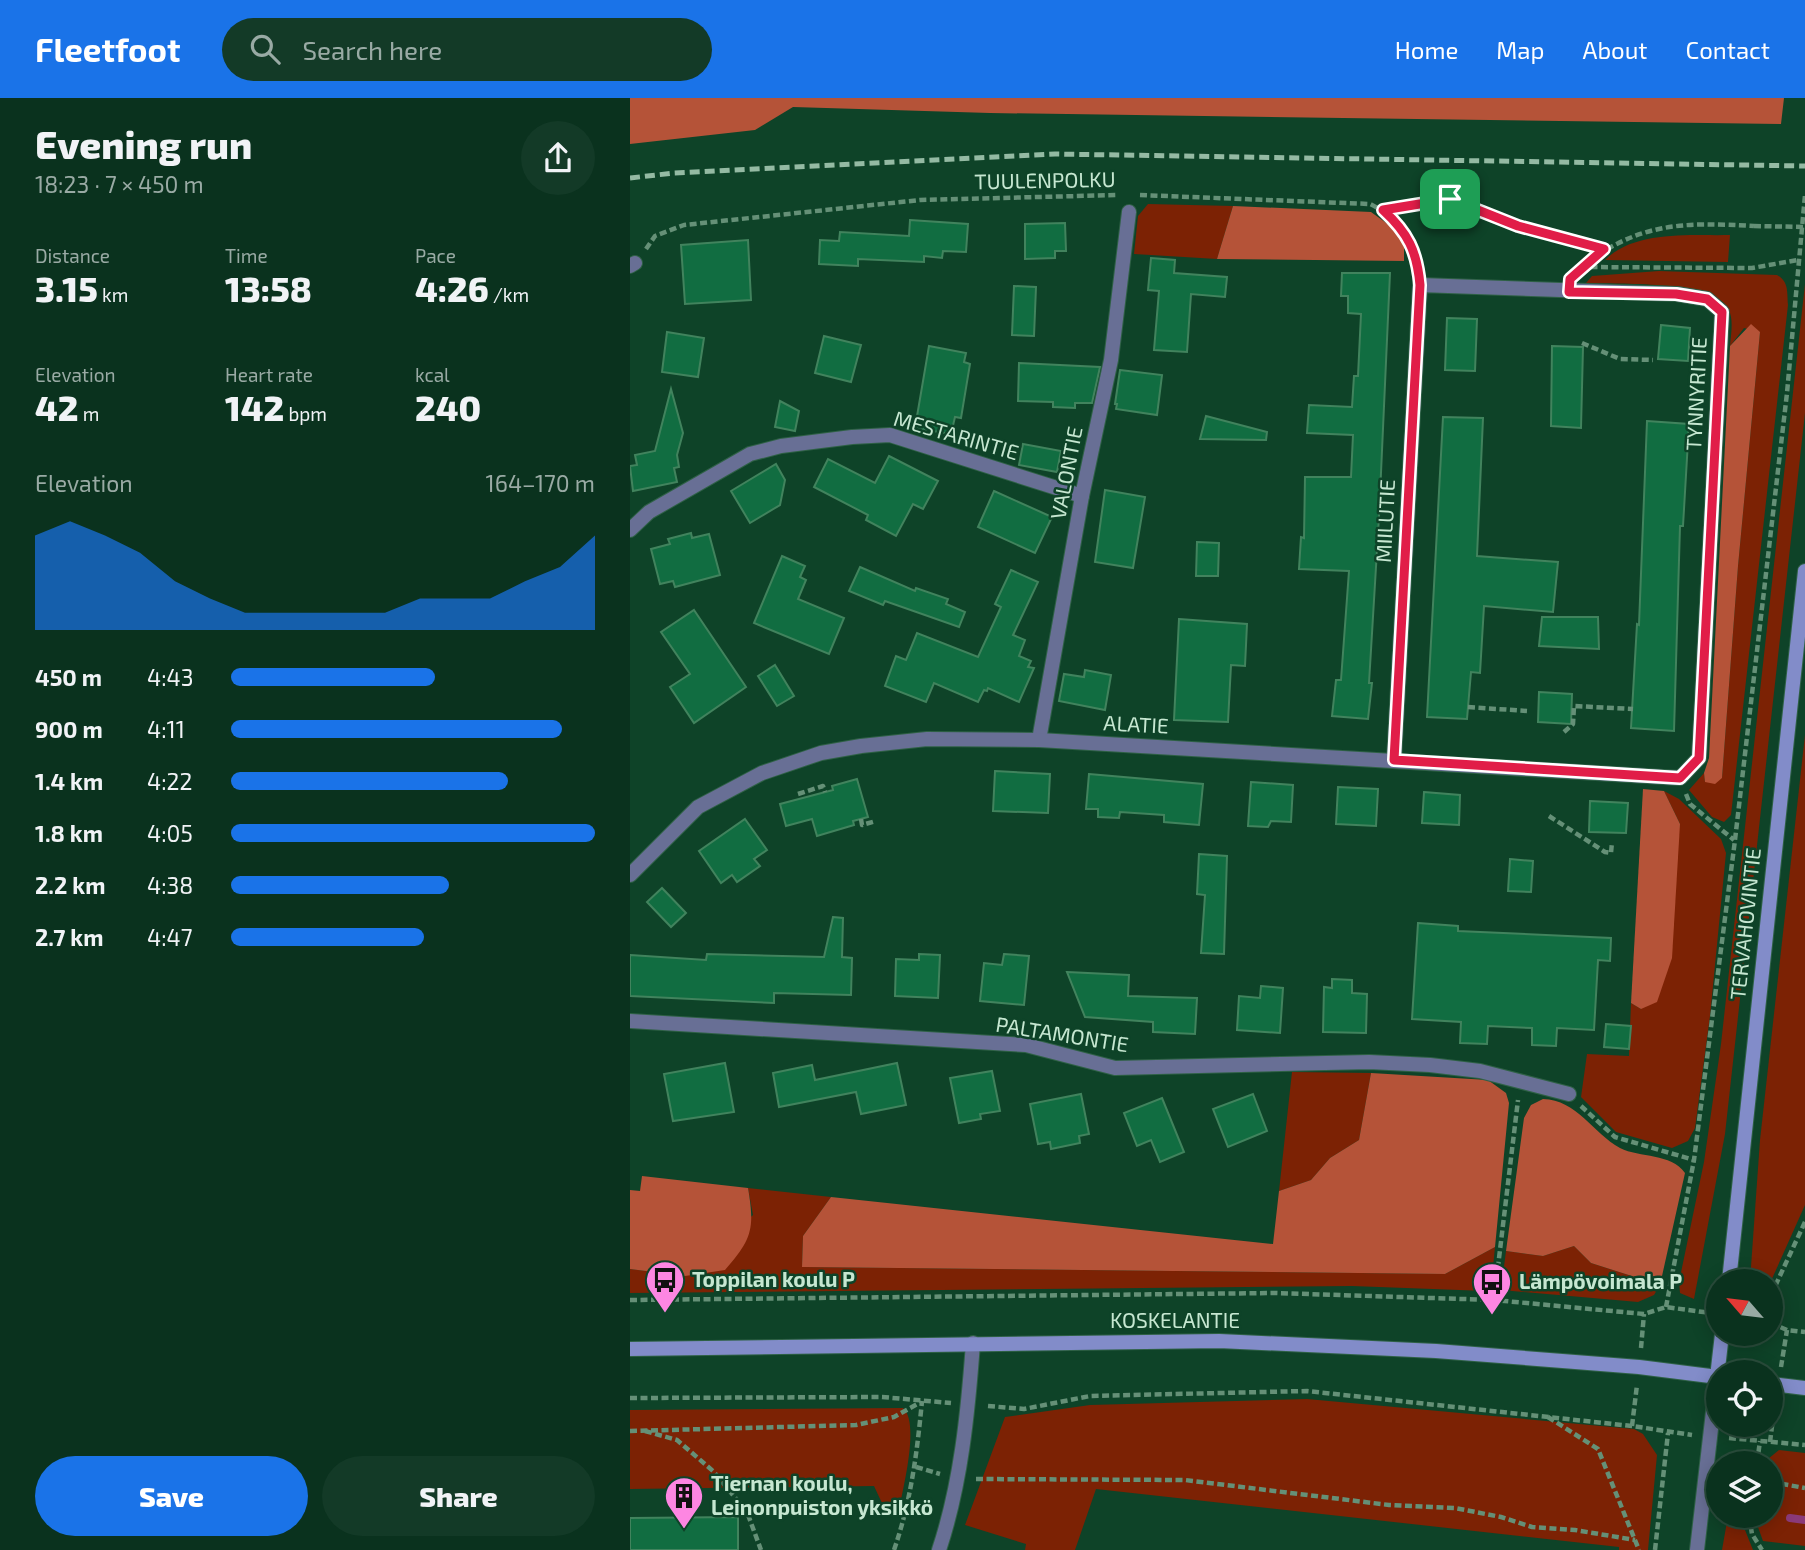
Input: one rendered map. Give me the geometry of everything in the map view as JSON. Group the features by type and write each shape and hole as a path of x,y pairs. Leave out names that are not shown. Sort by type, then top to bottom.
{"main road":[{"name":"TERVAHOVINTIE","path":"1729,1269 1805,571"},
{"name":"KOSKELANTIE","path":"630,1349 1219,1341 1422,1350 1639,1367 1706,1375"},
{"path":"1783,1385 1805,1388"}],"street":[{"name":"VALONTIE","path":"1039,740 1082,496 1111,360 1129,212"},
{"name":"TYNNYRITIE","path":"1420,285 1676,294 1707,299 1722,312 1699,758 1680,778"},
{"name":"MIILUTIE","path":"1394,760 1420,285"},
{"name":"MESTARINTIE","path":"630,530 649,512 750,454 781,446 852,437 890,435 1082,496"},
{"name":"ALATIE","path":"630,875 698,807 762,773 821,753 927,739 1039,740 1680,778"},
{"name":"PALTAMONTIE","path":"630,1021 1026,1045 1115,1068 1369,1062 1480,1072 1569,1094"},
{"path":"939,1550 948,1523 969,1405 973,1343"},
{"path":"1698,1550 1711,1437"}],"path":[{"name":"TUULENPOLKU","path":"633,264 655,236 684,225 920,200 1120,195"},
{"name":"TUULENPOLKU","path":"1131,195 1359,201 1383,210"},
{"path":"1666,1307 1694,1160 1735,840 1787,393 1805,195"},
{"path":"1383,210 1450,199 1518,226 1604,249"},
{"path":"1383,210 1400,226 1418,258 1420,285"},
{"path":"1569,292 1570,279 1580,268 1604,249 1642,231 1713,224 1805,228"},
{"path":"1580,268 1752,268 1798,260"},
{"path":"1582,343 1620,359 1653,360"},
{"path":"1564,732 1573,724 1574,706 1633,709"},
{"path":"1468,707 1527,711"},
{"path":"1680,778 1689,804 1735,840"},
{"path":"798,794 823,786 825,792"},
{"path":"1549,816 1605,852 1611,853 1612,842"},
{"path":"861,819 862,825 876,821"},
{"path":"1494,1300 1520,1082"},
{"path":"1569,1094 1615,1137 1694,1160"},
{"path":"1783,1269 1805,1222"},
{"path":"630,1300 1275,1293 1494,1300 1644,1314 1666,1307 1706,1312"},
{"path":"1643,1331 1644,1314"},
{"path":"1783,1328 1805,1332"},
{"path":"1783,1349 1787,1330"},
{"path":"630,1398 882,1397 1024,1409 1090,1396 1307,1391 1548,1416 1684,1434"},
{"path":"1632,1426 1635,1399"},
{"path":"630,1431 730,1426 803,1428 856,1424 894,1418 922,1401"},
{"path":"894,1550 907,1513 916,1466 922,1401"},
{"path":"1548,1416 1598,1449 1639,1550"},
{"path":"640,1430 677,1440 713,1471 747,1512 761,1550"},
{"path":"1655,1550 1668,1433"},
{"path":"1770,1442 1771,1437"},
{"path":"1743,1440 1805,1445"},
{"path":"1759,1451 1760,1441"},
{"path":"916,1466 956,1479 1185,1480 1375,1503 1455,1508 1501,1517 1532,1527 1575,1530 1635,1540"},
{"path":"1783,1484 1805,1488"},
{"path":"1751,1528 1762,1550"}],"shaded area":[{"path":"630,98 1784,98 1781,124 990,113 793,107 755,130 630,144"},
{"path":"1148,204 1233,206 1217,259 1134,254 1138,216"},
{"path":"1233,206 1371,212 1396,230 1404,246 1404,261 1217,259"},
{"path":"1681,235 1730,235 1728,262 1605,260 1617,250 1647,239"},
{"path":"1659,271 1777,275 1784,281 1787,292 1788,305 1731,815 1724,822 1712,817 1689,790 1704,773 1705,782 1722,778 1760,332 1744,328 1730,346 1732,321 1728,308 1718,299 1703,292 1662,285 1586,283 1592,276"},
{"path":"1805,284 1805,413 1725,1134 1694,1299 1680,1293 1679,1282 1704,1162 1721,1044"},
{"path":"1751,324 1760,332 1722,778 1715,784 1705,782 1704,773 1709,758 1730,346"},
{"path":"1805,735 1805,1205 1776,1269 1751,1269 1760,1140"},
{"path":"1643,789 1664,791 1680,824 1672,958 1657,1002 1641,1009 1631,1003"},
{"path":"1664,791 1679,799 1721,839 1726,853 1710,1016 1695,1128 1688,1141 1672,1148 1616,1132 1581,1097 1587,1054 1629,1056 1631,1003 1641,1009 1680,824"},
{"path":"1292,1072 1371,1073 1359,1140 1330,1158 1311,1180 1279,1191"},
{"path":"1371,1073 1488,1080 1506,1093 1509,1103 1495,1247 1445,1274 802,1267 803,1236 831,1197 1273,1244 1279,1191 1311,1180 1330,1158 1359,1140"},
{"path":"1543,1099 1566,1105 1620,1148 1672,1162 1685,1173 1660,1285 1591,1263 1574,1246 1543,1256 1506,1251 1524,1118 1531,1105"},
{"path":"642,1176 748,1188 751,1214 749,1233 741,1250 725,1270 685,1276 630,1269 630,1190 640,1191"},
{"path":"748,1188 831,1197 803,1236 802,1267 1445,1274 1495,1247 1491,1287 1486,1291 1352,1286 630,1293 630,1269 685,1276 753,1215"},
{"path":"1574,1246 1591,1263 1660,1285 1654,1295 1638,1302 1501,1290 1506,1251 1543,1256"},
{"path":"1307,1399 1634,1429 1643,1434 1657,1455 1648,1550 1619,1550 1619,1547 1096,1489 1075,1550 1025,1550 1026,1544 965,1525 1005,1417 1090,1405"},
{"path":"903,1408 910,1427 909,1456 899,1510 888,1516 874,1486 630,1489 630,1410"},
{"path":"1779,1450 1805,1453 1805,1546 1763,1541 1758,1528 1783,1528 1783,1451"},
{"path":"1726,1528 1744,1528 1753,1550 1722,1550"}],"building":[{"path":"910,220 968,224 966,252 943,251 942,258 924,256 924,262 858,259 858,266 819,264 820,240 839,241 840,232 909,236"},
{"path":"1065,223 1066,251 1055,251 1055,258 1025,259 1025,224"},
{"path":"748,240 751,300 685,304 681,245"},
{"path":"1151,258 1175,260 1174,273 1227,277 1225,297 1191,294 1187,352 1154,350 1159,291 1148,290"},
{"path":"1342,273 1390,273 1369,683 1372,683 1368,719 1332,716 1336,680 1341,680 1349,571 1299,569 1301,537 1304,538 1305,477 1351,477 1353,435 1307,433 1309,405 1352,407 1354,376 1358,376 1361,314 1348,313 1348,296 1341,296"},
{"path":"1014,286 1036,287 1034,336 1012,335"},
{"path":"1447,318 1477,319 1475,371 1445,370"},
{"path":"1661,325 1690,328 1688,361 1658,359"},
{"path":"667,332 704,338 698,377 662,372"},
{"path":"824,336 861,345 851,382 815,373"},
{"path":"929,346 966,353 964,362 970,364 961,418 955,417 951,434 915,428"},
{"path":"1552,346 1583,347 1581,428 1551,426"},
{"path":"1019,363 1100,367 1092,403 1075,403 1075,408 1053,407 1053,402 1018,401"},
{"path":"1120,370 1162,375 1157,415 1116,409"},
{"path":"671,389 683,433 677,455 679,467 674,468 677,482 633,491 630,466 637,465 635,455 655,451"},
{"path":"780,401 799,411 795,431 775,427"},
{"path":"1206,416 1267,432 1266,440 1200,439"},
{"path":"1443,417 1483,418 1477,556 1558,562 1553,612 1484,606 1480,673 1471,672 1467,719 1427,717"},
{"path":"1647,421 1689,424 1683,526 1680,526 1674,731 1631,728 1637,624 1639,625"},
{"path":"1023,444 1061,451 1057,472 1019,465"},
{"path":"889,456 938,481 923,509 913,504 896,536 866,520 868,515 814,487 828,459 875,483"},
{"path":"776,464 785,480 780,505 750,523 731,491"},
{"path":"1105,490 1145,497 1133,568 1095,562"},
{"path":"994,491 1052,517 1035,553 978,527"},
{"path":"691,533 692,538 709,534 720,575 675,587 673,581 660,584 651,549 670,544 668,539"},
{"path":"1197,542 1219,543 1218,576 1196,576"},
{"path":"782,556 805,566 800,577 806,580 798,599 844,618 829,654 754,623"},
{"path":"860,567 915,591 916,588 948,599 946,604 965,612 959,627 885,601 883,605 849,591"},
{"path":"1011,570 1038,582 1013,635 1025,640 1019,656 1031,661 1028,667 1034,668 1019,702 988,688 978,702 934,683 926,702 885,686 896,656 906,660 917,633 978,657 1001,607 995,604"},
{"path":"694,610 746,687 694,723 670,687 690,674 661,632"},
{"path":"1542,617 1598,617 1599,649 1539,646"},
{"path":"1179,619 1247,624 1245,666 1231,665 1228,722 1174,720"},
{"path":"775,665 794,696 777,706 758,676"},
{"path":"1085,670 1111,675 1105,710 1059,701 1064,674 1084,677"},
{"path":"1539,692 1572,694 1571,724 1538,722"},
{"path":"995,771 1050,774 1048,813 993,811"},
{"path":"1089,774 1203,784 1199,825 1164,822 1164,815 1120,812 1119,818 1098,817 1098,809 1086,809"},
{"path":"857,779 868,817 853,821 854,825 817,836 812,819 786,826 780,804 833,790 832,786"},
{"path":"1251,782 1293,785 1291,822 1271,821 1268,827 1248,826"},
{"path":"1338,787 1378,789 1376,826 1336,824"},
{"path":"1424,792 1460,795 1459,825 1422,823"},
{"path":"1590,801 1628,803 1626,833 1589,832"},
{"path":"745,819 767,850 754,859 760,866 737,882 732,875 721,883 699,851"},
{"path":"1199,854 1227,856 1224,954 1201,953 1205,895 1197,894"},
{"path":"1510,859 1533,861 1531,892 1508,891"},
{"path":"662,888 686,913 671,927 647,902"},
{"path":"833,917 843,918 842,957 852,958 851,995 774,993 774,1003 630,996 630,955 706,960 707,954 824,957"},
{"path":"1418,923 1458,926 1458,931 1611,938 1610,961 1598,960 1594,1030 1557,1028 1556,1046 1532,1045 1532,1028 1488,1026 1487,1044 1460,1043 1461,1022 1412,1019"},
{"path":"919,954 940,955 938,998 895,996 896,959 919,960"},
{"path":"1004,954 1029,956 1024,1005 980,1001 984,963 1002,965"},
{"path":"1067,972 1129,975 1128,996 1197,998 1195,1034 1153,1032 1153,1022 1085,1017"},
{"path":"1332,979 1352,980 1352,993 1367,994 1366,1033 1323,1032 1324,987 1332,988"},
{"path":"1261,986 1283,988 1280,1033 1237,1030 1239,996 1260,998"},
{"path":"1606,1024 1631,1026 1629,1049 1604,1047"},
{"path":"725,1063 734,1112 673,1121 664,1074"},
{"path":"897,1063 906,1105 861,1114 856,1092 779,1107 773,1073 812,1065 815,1080"},
{"path":"992,1071 1000,1111 980,1114 981,1119 959,1123 950,1078"},
{"path":"1081,1094 1089,1134 1079,1136 1080,1143 1051,1149 1050,1142 1038,1144 1030,1104"},
{"path":"1253,1094 1267,1131 1228,1147 1213,1109"},
{"path":"1162,1098 1184,1152 1160,1162 1151,1140 1137,1146 1124,1113"},
{"name":"Tiernan koulu, Leinonpuiston yksikkö","path":"738,1517 738,1550 630,1550 630,1518"}],"waterway":[{"path":"1790,1518 1805,1520"}],"railway":[{"path":"630,178 674,173 1055,154 1805,166"}],"place":[{"name":"Toppilan koulu P","path":"665,1314"},
{"name":"Lämpövoimala P","path":"1492,1316"},
{"name":"Tiernan koulu, Leinonpuiston yksikkö","path":"684,1530"}],"route":[{"path":"1450,199 1518,226 1604,249 1570,279 1569,292 1676,294 1707,299 1722,312 1699,758 1680,778 1394,760 1420,285 1418,258 1400,226 1383,210 1450,199"}]}
